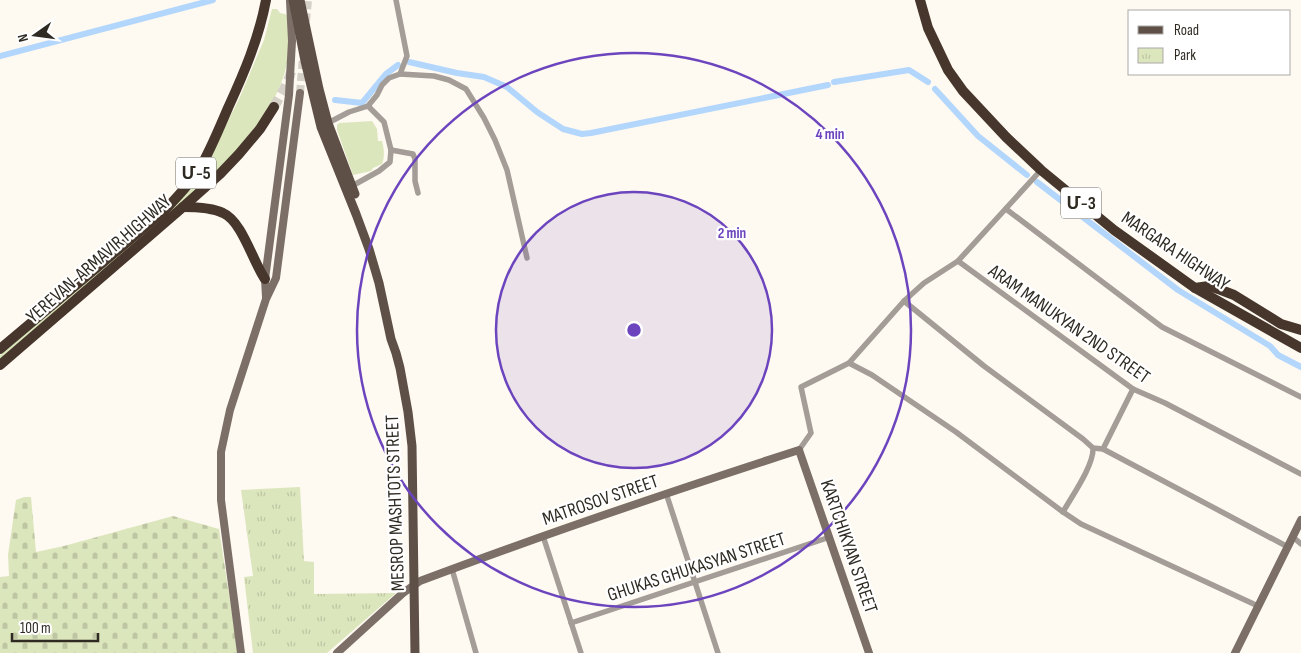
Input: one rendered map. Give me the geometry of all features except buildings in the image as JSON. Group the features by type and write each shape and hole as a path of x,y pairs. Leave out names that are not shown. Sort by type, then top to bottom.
{"highway":[{"name":"YEREVAN-ARMAVIR HIGHWAY","path":"0,350 164,210 183,191 199,170 244,72 261,27 266,0"},
{"name":"MARGARA HIGHWAY","path":"920,0 928,28 948,70 963,91 1006,137 1041,170 1114,230 1195,288 1301,348"},
{"name":"YEREVAN-ARMAVIR HIGHWAY","path":"0,365 184,207 239,154 260,129 274,106"},
{"path":"184,207 195,207 225,214 238,226 265,279"},
{"path":"1195,288 1209,286 1234,295 1281,324 1301,330"}],"main road":[{"path":"291,0 305,61 324,125 369,249 396,353"},
{"path":"300,0 319,90 324,125 352,186 374,247 384,280 396,342 396,353"},
{"name":"MESROP MASHTOTS STREET","path":"396,353 408,412 412,446 415,653"}],"street":[{"path":"266,299 265,279 289,95 292,41 291,0"},
{"path":"396,0 407,56 400,74"},
{"path":"324,125 349,112 368,106 382,85 389,78 400,74 434,76 449,80 466,89 496,140 507,170 526,258"},
{"path":"241,653 221,500 221,452 230,410 266,299 276,278 300,93"},
{"path":"352,186 390,162 391,150 384,122 368,106"},
{"path":"391,150 413,154 415,159 414,181 418,193"},
{"path":"799,450 811,432 801,387 848,363 904,301 924,283 958,261 1041,170"},
{"path":"1006,209 1162,327 1301,397"},
{"name":"ARAM MANUKYAN 2ND STREET","path":"958,261 1133,389 1301,474"},
{"path":"904,301 984,366 1094,448 1103,449 1288,547"},
{"path":"848,363 872,375 956,432 1063,512 1082,524 1258,606"},
{"path":"1103,449 1133,389"},
{"path":"1063,512 1094,454 1094,448"},
{"name":"MATROSOV STREET","path":"336,653 420,581 666,493 799,450"},
{"name":"KARTCHIKYAN STREET","path":"799,450 869,653"},
{"path":"666,493 718,653"},
{"path":"1235,653 1301,520"},
{"path":"542,536 581,653"},
{"name":"GHUKAS GHUKASYAN STREET","path":"571,623 830,537"},
{"path":"1293,537 1301,544"},
{"path":"452,569 476,653"}],"green space":[{"path":"272,9 277,9 280,13 289,17 289,52 285,72 278,91 268,109 245,141 203,186 0,360 0,355 172,206 215,147 239,99 264,40"},
{"path":"372,121 377,129 378,141 382,141 383,144 384,155 382,164 371,171 353,175 337,130 337,125 339,123"},
{"path":"300,487 304,561 314,562 314,594 396,593 327,653 253,653 244,577 253,576 241,490"},
{"path":"31,497 36,552 173,516 219,529 238,653 0,653 0,577 9,576 8,555 16,500"}],"waterway":[{"path":"0,56 213,0"},
{"path":"409,62 484,77 507,87 537,112 563,129 582,134 828,85"},
{"path":"335,100 362,103 386,74 398,65"},
{"path":"834,82 909,70 928,82"},
{"path":"935,89 978,136 1027,175"},
{"path":"1037,182 1178,290 1270,346 1278,355 1301,367"}],"tunnel":[{"path":"306,21 308,0"},
{"path":"300,93 303,57"},
{"path":"274,107 291,72"}]}
